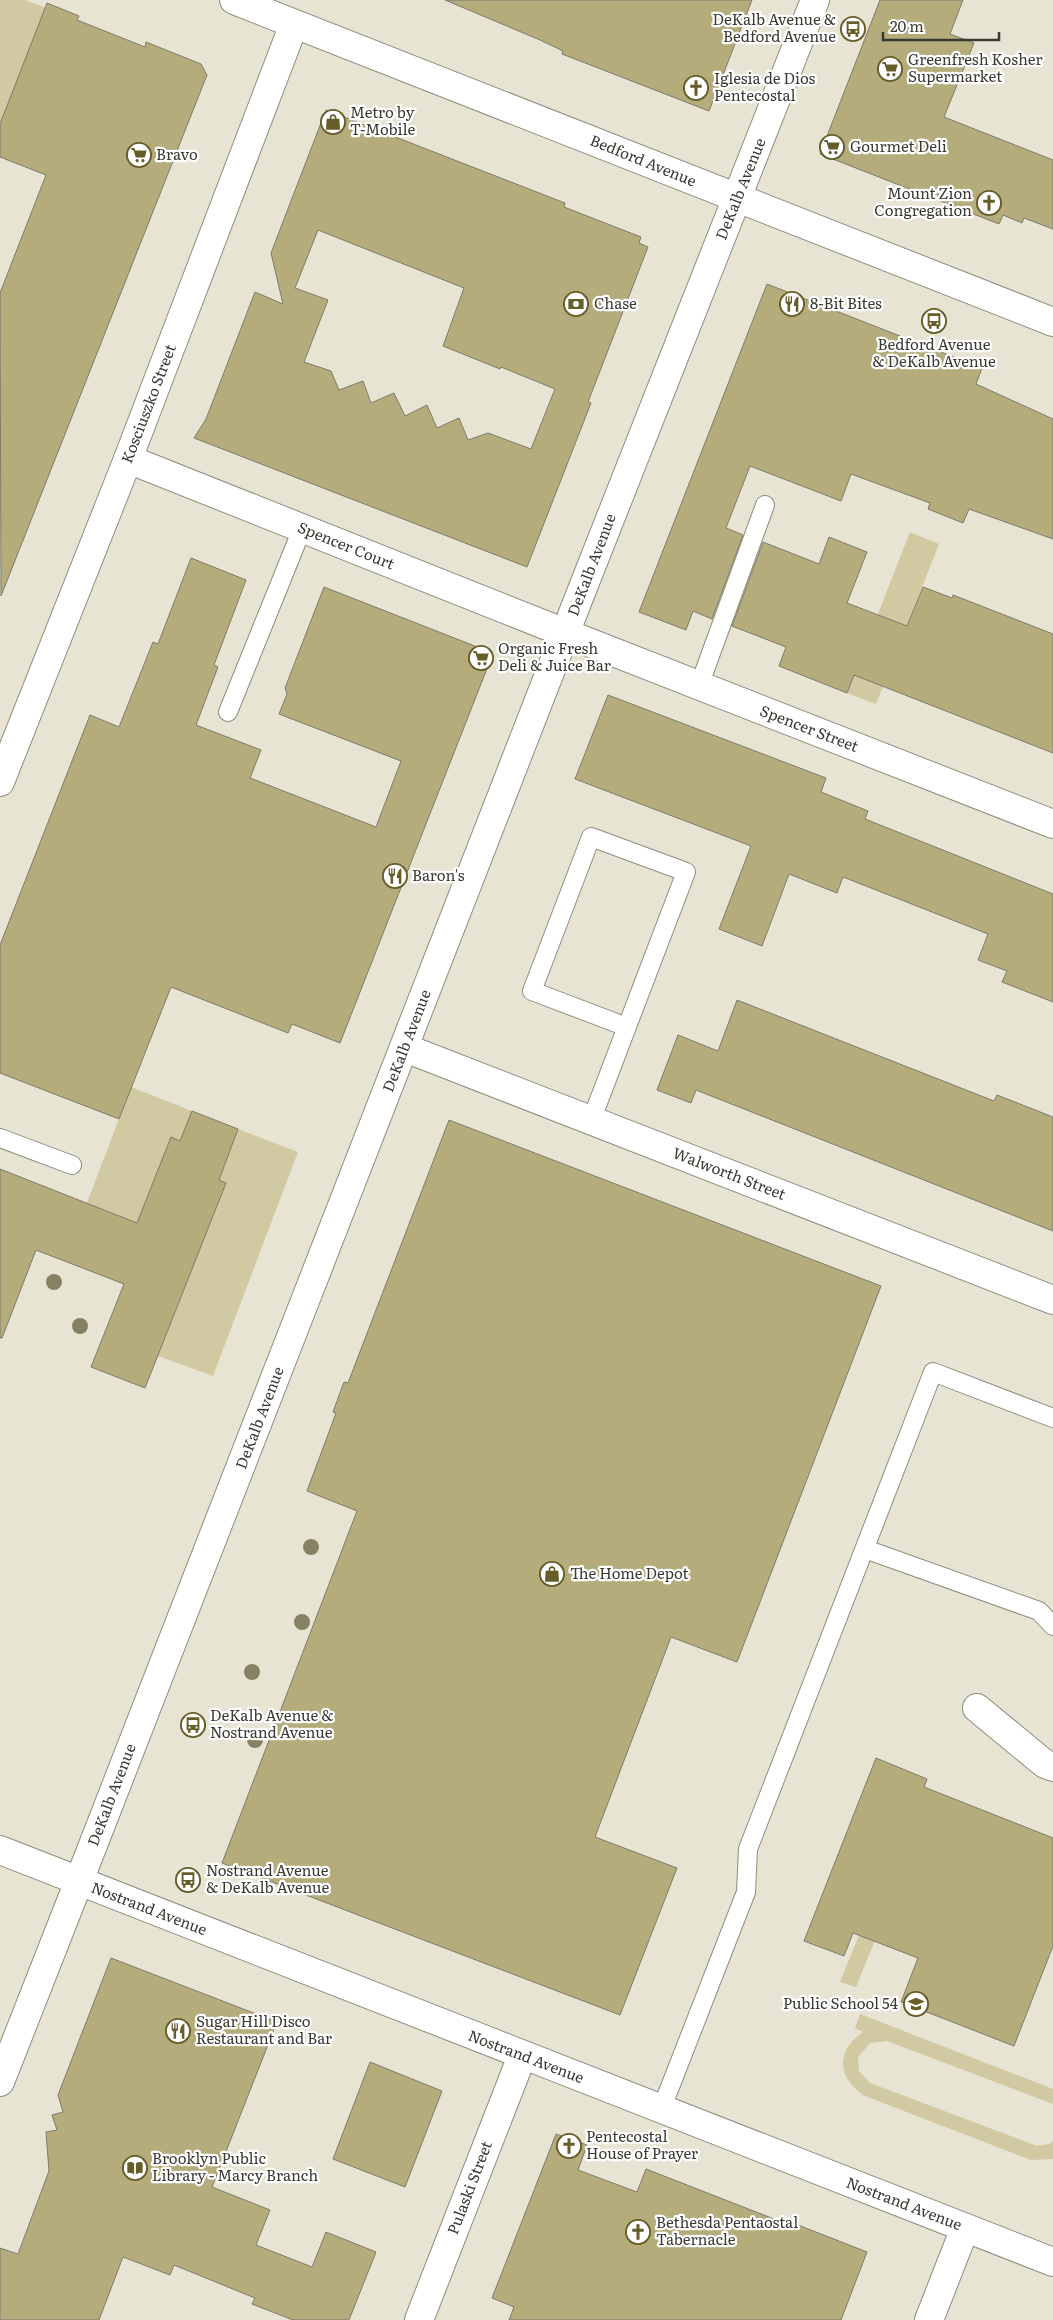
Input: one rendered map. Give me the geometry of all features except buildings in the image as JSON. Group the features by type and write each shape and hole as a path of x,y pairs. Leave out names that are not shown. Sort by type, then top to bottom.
{"main road":[{"name":"Bedford Avenue","path":"234,0 1053,322"},
{"name":"DeKalb Avenue","path":"0,2082 565,634 815,0"},
{"name":"Kosciuszko Street","path":"0,782 128,459 294,24"},
{"name":"Spencer Court","path":"128,459 565,634"},
{"name":"Spencer Street","path":"565,634 1053,824"},
{"name":"Walworth Street","path":"405,1048 1053,1300"},
{"path":"977,1708 1045,1764 1053,1767"},
{"name":"Nostrand Avenue","path":"0,1850 522,2056 1053,2262"},
{"name":"Pulaski Street","path":"419,2320 522,2056"},
{"path":"929,2320 965,2228"}],"lane":[{"path":"698,686 765,506"},
{"path":"228,712 302,528"},
{"path":"591,1121 627,1027 686,872 590,837 532,991 627,1027"},
{"path":"0,1138 72,1165"},
{"path":"661,2110 746,1892 748,1849 933,1372 1053,1418"},
{"path":"865,1549 1039,1611 1053,1626"}],"shaded area":[{"path":"0,0 25,0 46,8 0,124"},
{"path":"910,532 939,544 876,704 847,693"},
{"path":"131,1087 192,1111 180,1141 171,1137 155,1178 147,1227 87,1203"},
{"path":"238,1129 298,1152 213,1376 158,1356 226,1183 219,1180"},
{"path":"897,1886 856,1987 840,1982 859,1935 867,1938"},
{"path":"860,2014 1053,2089 1053,2104 887,2041 870,2043 858,2057 859,2071 870,2083 1037,2146 1050,2144 1053,2141 1053,2159 1031,2160 865,2096 849,2081 843,2064 848,2047 863,2032 855,2028"}],"place":[{"name":"DeKalb Avenue & Bedford Avenue","path":"853,29"},
{"name":"Greenfresh Kosher Supermarket","path":"890,69"},
{"name":"Iglesia de Dios Pentecostal","path":"696,88"},
{"name":"Metro by T-Mobile","path":"333,122"},
{"name":"Gourmet Deli","path":"832,147"},
{"name":"Bravo","path":"139,155"},
{"name":"Mount Zion Congregation","path":"989,203"},
{"name":"Chase","path":"576,304"},
{"name":"8-Bit Bites","path":"792,304"},
{"name":"Bedford Avenue & DeKalb Avenue","path":"934,321"},
{"name":"Organic Fresh Deli & Juice Bar","path":"481,658"},
{"name":"Baron's","path":"395,876"},
{"name":"The Home Depot","path":"552,1574"},
{"name":"DeKalb Avenue & Nostrand Avenue","path":"193,1725"},
{"name":"Nostrand Avenue & DeKalb Avenue","path":"188,1880"},
{"name":"Public School 54","path":"916,2004"},
{"name":"Sugar Hill Disco Restaurant and Bar","path":"178,2031"},
{"name":"Pentecostal House of Prayer","path":"569,2146"},
{"name":"Brooklyn Public Library - Marcy Branch","path":"135,2168"},
{"name":"Bethesda Pentaostal Tabernacle","path":"638,2232"}]}
